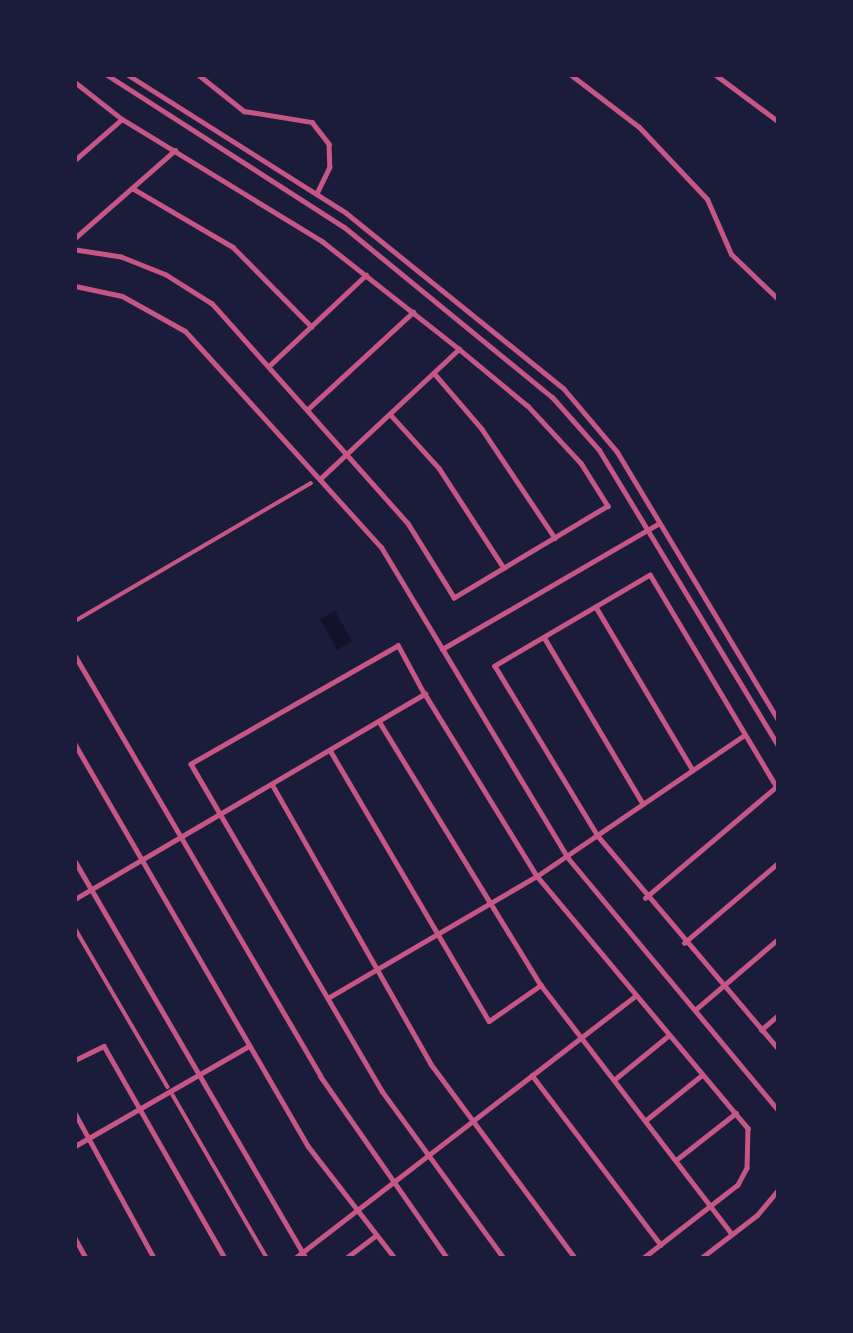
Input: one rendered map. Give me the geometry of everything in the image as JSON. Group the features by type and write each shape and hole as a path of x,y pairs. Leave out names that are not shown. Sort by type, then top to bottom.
{"street":[{"path":"107,75 344,227 508,357 599,450 778,746"},
{"path":"128,75 317,194 563,387 617,452 778,720"},
{"path":"200,75 244,111 312,122 329,144 330,167 317,194"},
{"path":"571,75 639,127 699,191 731,254 778,299"},
{"path":"716,75 778,121"},
{"path":"75,82 122,119 255,196 366,275 460,349 528,405 582,463 608,506 454,598 408,524 348,453 212,304 166,275 121,257 75,250"},
{"path":"75,160 122,119"},
{"path":"75,238 175,150"},
{"path":"132,188 233,247 312,327"},
{"path":"269,366 366,275"},
{"path":"75,286 122,296 185,331 381,547 567,857 694,1011 766,1088 778,1111"},
{"path":"308,409 413,313"},
{"path":"321,478 460,349"},
{"path":"433,373 482,429 555,538"},
{"path":"390,414 439,468 504,568"},
{"path":"75,621 312,483"},
{"path":"442,649 659,523"},
{"path":"645,898 777,788 743,736 650,575 495,666 598,836 645,898 778,1048"},
{"path":"596,607 692,769"},
{"path":"544,637 643,804"},
{"path":"504,1258 426,1156 328,998 191,764 398,646 537,876 634,997 748,1128 747,1168 738,1185 644,1258"},
{"path":"75,656 180,838 390,1183 447,1258"},
{"path":"75,899 425,694"},
{"path":"379,721 488,905 541,985 733,1234"},
{"path":"328,998 537,876 743,736"},
{"path":"75,744 308,1146 355,1211 395,1258"},
{"path":"330,750 489,1021 541,985"},
{"path":"272,784 378,969 471,1122 575,1258"},
{"path":"75,861 306,1258"},
{"path":"684,943 778,863"},
{"path":"75,928 168,1087"},
{"path":"694,1011 778,939"},
{"path":"295,1258 634,997"},
{"path":"761,1030 778,1015"},
{"path":"615,1079 668,1036"},
{"path":"75,1060 104,1046 225,1258"},
{"path":"75,1146 197,1073 249,1046"},
{"path":"646,1120 702,1074"},
{"path":"531,1076 661,1245"},
{"path":"173,1096 267,1258"},
{"path":"676,1160 736,1113"},
{"path":"75,1114 154,1258"},
{"path":"701,1258 733,1234 778,1189"},
{"path":"346,1258 376,1235"},
{"path":"75,1238 86,1258"}],"shaded area":[{"path":"335,611 352,642 337,650 320,619"}]}
